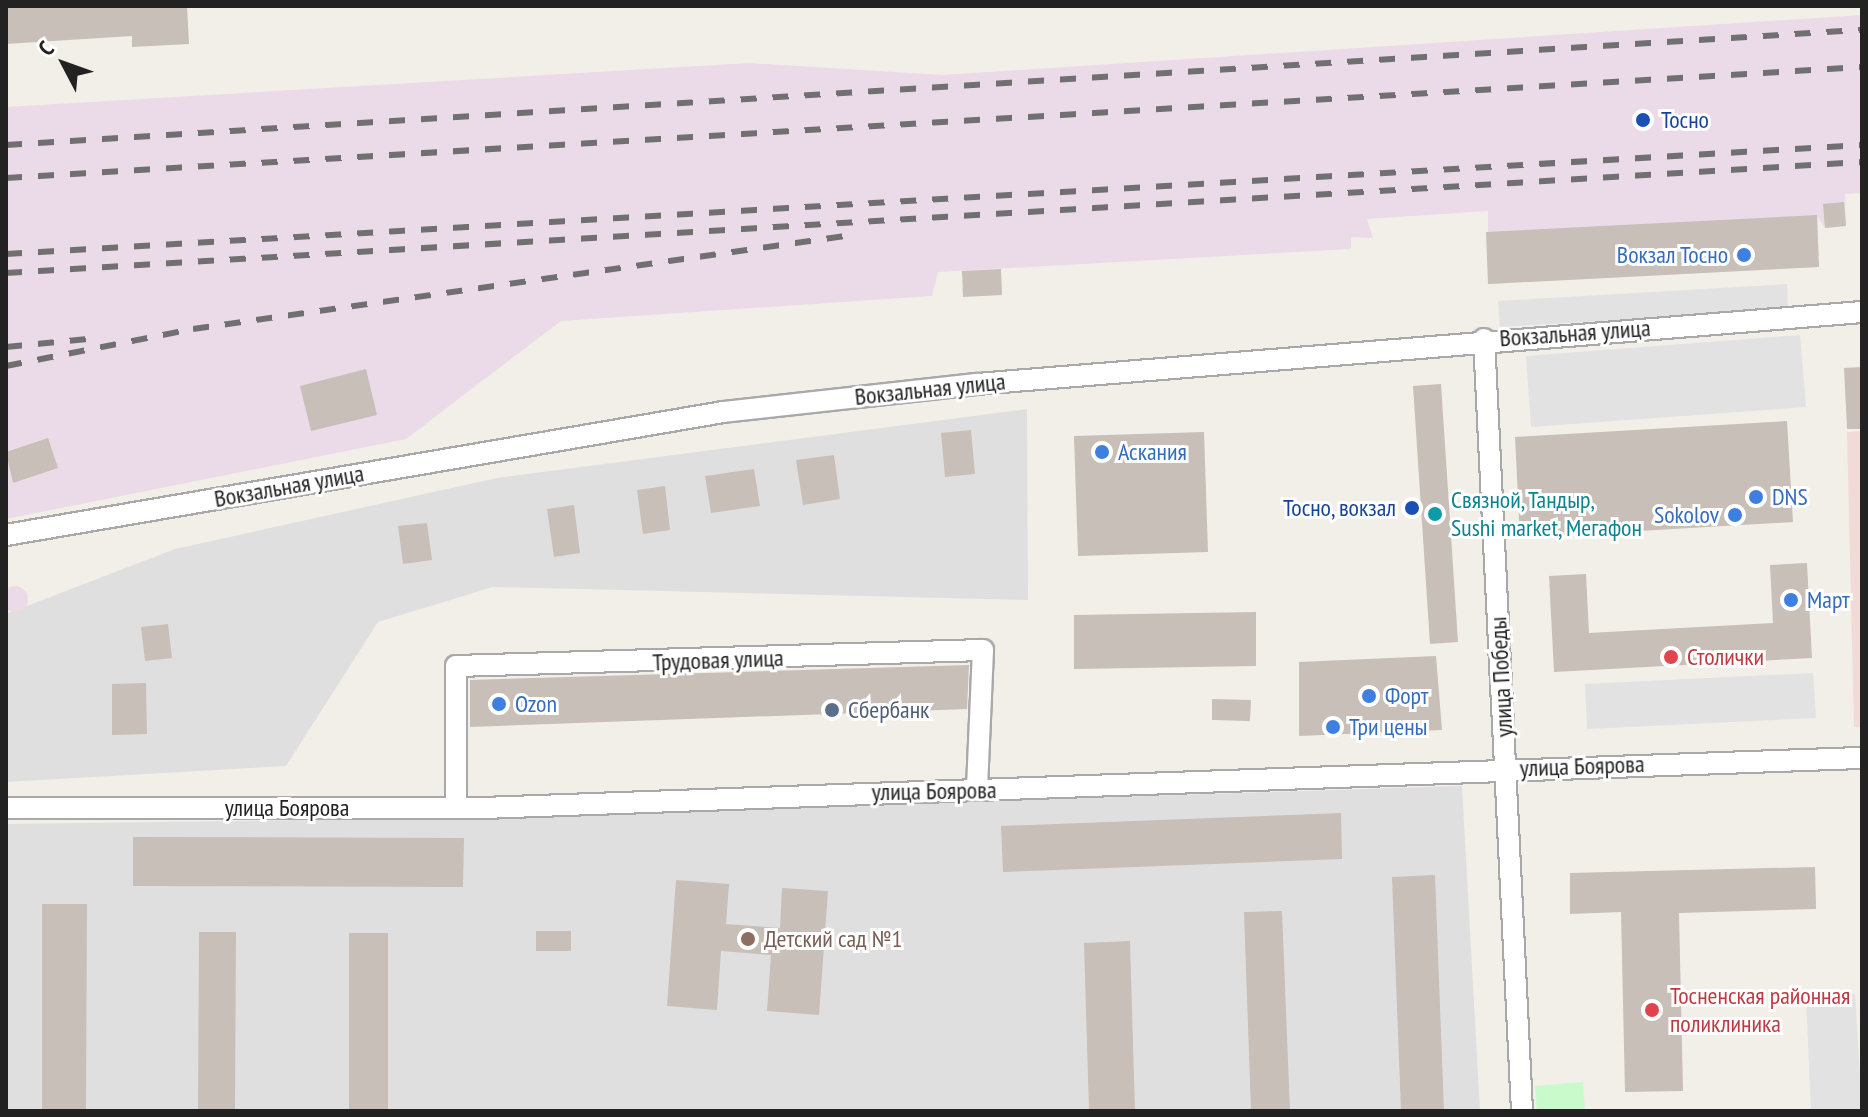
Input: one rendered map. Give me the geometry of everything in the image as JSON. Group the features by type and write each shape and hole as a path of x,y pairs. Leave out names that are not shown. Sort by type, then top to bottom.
{"street":[{"name":"Вокзальная улица","path":"6,535 723,412 1484,339 1862,312"},
{"name":"улица Победы","path":"1484,339 1522,1111"},
{"name":"Трудовая улица","path":"456,808 456,666 983,650 977,790"},
{"name":"улица Боярова","path":"6,808 456,808 1506,768 1862,758"}],"shaded area":[{"path":"1862,15 1862,193 1845,194 1846,226 1825,228 1817,216 1819,267 1488,284 1488,211 1367,219 1373,238 1351,237 1351,249 938,272 932,296 561,321 406,439 6,519 6,107 749,63 943,75"},
{"path":"1787,284 1788,310 1500,327 1498,301"},
{"path":"1800,335 1806,407 1531,427 1526,356"},
{"path":"1027,409 1028,600 493,587 378,622 286,766 6,782 6,614 175,549 497,478"},
{"path":"1862,431 1862,727 1854,727 1847,432"},
{"path":"15,586 24,590 28,599 24,608 15,612 6,608 2,599 6,590"},
{"path":"1813,673 1816,718 1587,729 1585,684"},
{"path":"1462,786 1480,1111 6,1111 6,824 458,818"},
{"path":"1855,994 1862,1111 1811,1111 1806,996"}],"green space":[{"path":"1583,1082 1585,1111 1537,1111 1535,1086"}],"building":[{"path":"6,6 187,6 189,44 132,47 132,36 6,44"},
{"path":"1844,202 1846,226 1825,228 1823,204"},
{"path":"1817,215 1819,267 1488,284 1486,232"},
{"path":"1001,269 1002,295 963,297 962,271"},
{"path":"1862,367 1862,429 1847,429 1844,368"},
{"path":"366,369 377,415 311,431 300,386"},
{"name":"Связной, Тандыр, Sushi market, Мегафон","path":"1441,384 1458,642 1430,644 1413,386"},
{"path":"1787,421 1793,522 1520,538 1515,437"},
{"path":"971,430 975,474 945,477 941,433"},
{"path":"1204,432 1208,552 1078,556 1074,436"},
{"path":"48,438 58,468 13,483 6,452"},
{"path":"834,455 840,499 803,505 796,460"},
{"path":"754,469 760,506 711,513 705,476"},
{"path":"665,486 670,530 643,534 637,490"},
{"path":"574,505 580,553 554,557 547,509"},
{"path":"427,523 432,560 403,564 398,526"},
{"name":"Март","path":"1807,563 1812,658 1554,672 1549,576 1586,574 1589,633 1773,623 1770,565"},
{"path":"1256,612 1256,666 1074,669 1074,615"},
{"path":"168,624 172,658 145,661 141,627"},
{"name":"Форт","path":"1436,656 1442,730 1299,736 1299,662"},
{"path":"969,665 967,709 470,727 470,680"},
{"path":"146,683 147,734 112,735 112,684"},
{"path":"1212,699 1251,700 1250,721 1212,720"},
{"path":"1341,813 1342,859 1003,872 1001,826"},
{"path":"133,837 464,838 463,887 133,886"},
{"name":"Тосненская районная поликлиника","path":"1815,867 1816,909 1679,913 1683,1091 1625,1092 1621,912 1570,914 1570,873"},
{"path":"1435,875 1444,1111 1401,1111 1392,877"},
{"name":"Детский сад №1","path":"676,880 729,884 726,924 780,928 782,888 828,891 819,1015 767,1011 771,955 721,951 717,1010 667,1006"},
{"path":"42,904 87,904 86,1111 42,1111"},
{"path":"1282,911 1290,1111 1251,1111 1244,912"},
{"path":"536,931 571,931 571,951 536,951"},
{"path":"199,932 236,932 235,1111 198,1111"},
{"path":"349,933 388,933 388,1111 349,1111"},
{"path":"1130,941 1135,1111 1089,1111 1084,943"}],"railway":[{"path":"6,145 1862,30"},
{"path":"6,178 1862,67"},
{"path":"6,254 1862,145"},
{"path":"6,273 1862,162"},
{"path":"6,366 193,329 852,235"},
{"path":"6,347 98,338"}],"place":[{"name":"Тосно","path":"1643,120"},
{"name":"Вокзал Тосно","path":"1744,255"},
{"name":"Аскания","path":"1102,452"},
{"name":"DNS","path":"1756,497"},
{"name":"Тосно, вокзал","path":"1412,508"},
{"name":"Связной, Тандыр, Sushi market, Мегафон","path":"1435,514"},
{"name":"Sokolov","path":"1735,515"},
{"name":"Март","path":"1791,600"},
{"name":"Столички","path":"1671,657"},
{"name":"Форт","path":"1369,696"},
{"name":"Ozon","path":"499,704"},
{"name":"Сбербанк","path":"832,710"},
{"name":"Три цены","path":"1333,727"},
{"name":"Детский сад №1","path":"748,939"},
{"name":"Тосненская районная поликлиника","path":"1652,1010"}]}
